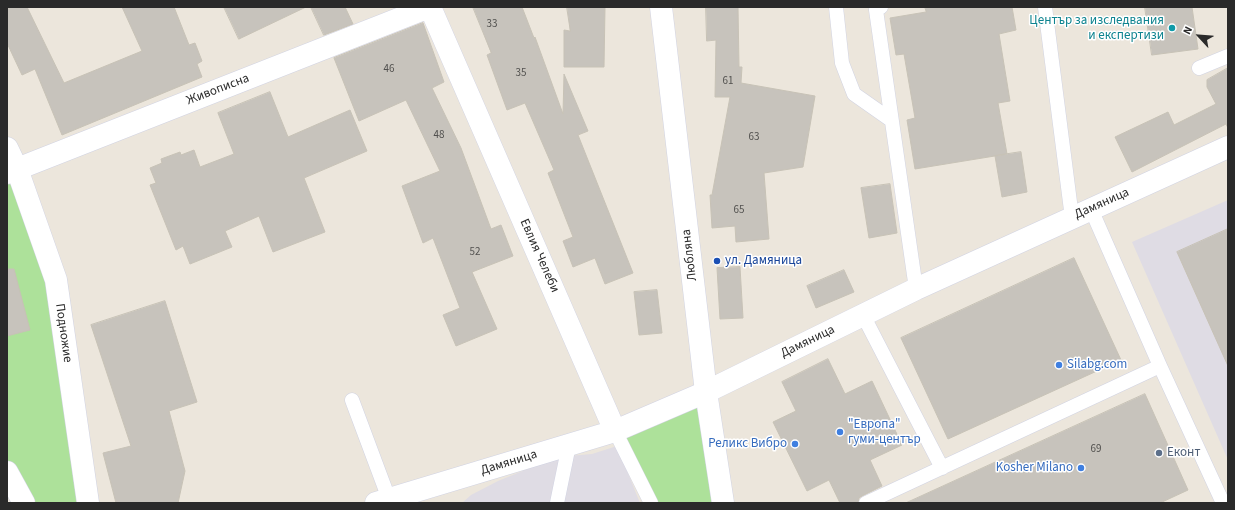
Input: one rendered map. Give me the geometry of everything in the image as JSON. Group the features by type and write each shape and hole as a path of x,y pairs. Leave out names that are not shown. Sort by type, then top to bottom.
{"street":[{"name":"Живописна","path":"12,171 429,7"},
{"name":"Евлия Челеби","path":"429,7 615,431"},
{"name":"Любляна","path":"661,7 706,392 724,503"},
{"name":"Дамяница","path":"395,500 615,431 706,392 916,289 1228,147"},
{"name":"Подножие","path":"7,148 12,171 56,280 88,503"},
{"path":"7,472 24,503"}],"lane":[{"path":"836,7 842,63 854,94 892,120"},
{"path":"881,7 876,10 916,289"},
{"path":"1045,7 1082,213 1160,366 1223,503"},
{"path":"1199,68 1228,56"},
{"path":"863,315 942,468"},
{"path":"866,503 1160,366"},
{"path":"352,400 395,500"},
{"name":"Евлия Челеби","path":"615,431 651,503"},
{"path":"557,503 569,445"}],"shaded area":[{"path":"1228,200 1228,460 1132,242"},
{"path":"617,446 640,503 462,503 471,495 498,481 557,457 592,454"}],"green space":[{"path":"7,173 56,280 88,503 24,503 7,472"},
{"path":"706,392 723,503 652,503 615,431"}],"building":[{"path":"7,7 27,7 64,83 142,51 122,7 174,7 189,45 195,43 202,61 197,64 202,77 62,135 35,69 22,75 7,43"},
{"path":"224,7 306,7 239,39"},
{"path":"311,7 345,7 353,24 324,35"},
{"path":"473,7 522,7 534,38 535,37 563,114 564,74 588,131 578,135 633,273 605,284 595,258 573,267 563,241 573,237 548,173 554,170 525,103 507,110 487,55 491,53"},
{"path":"567,7 605,7 604,67 564,67 564,30 570,31"},
{"path":"706,7 738,7 739,67 742,67 741,83 815,96 803,167 764,173 769,239 736,242 735,226 712,228 710,195 712,195 730,97 715,97 716,40 707,41"},
{"path":"925,7 1012,7 1016,30 999,34 1010,101 998,103 1007,154 915,169 907,120 915,118 904,54 896,55 890,18 926,12"},
{"name":"Център за изследвания и експертизи","path":"1145,7 1192,7 1198,49 1152,55"},
{"path":"423,23 444,82 432,88 461,148 491,229 501,225 513,256 472,272 497,329 456,346 443,315 460,308 433,238 423,243 402,186 440,171 406,100 359,121 334,58"},
{"path":"1228,68 1228,128 1226,124 1132,172 1115,137 1168,112 1174,125 1216,104 1207,87 1207,80"},
{"path":"270,92 288,137 350,110 367,151 304,178 325,232 273,252 259,216 225,231 232,247 190,264 183,246 176,250 150,185 156,183 150,168 162,163 161,159 180,152 181,155 194,150 200,167 234,154 218,113"},
{"path":"1021,152 1027,192 1002,197 995,156"},
{"path":"890,184 897,233 869,238 861,188"},
{"path":"1228,229 1228,366 1177,252"},
{"path":"1074,258 1121,360 948,439 901,338"},
{"path":"740,267 743,318 720,319 717,268"},
{"path":"7,269 14,269 30,330 7,336"},
{"path":"844,270 854,292 816,308 807,286"},
{"path":"657,290 662,333 639,335 634,292"},
{"path":"165,301 197,402 169,411 185,471 178,503 116,503 103,453 131,446 91,325"},
{"path":"828,359 845,394 872,381 902,445 870,460 882,486 859,498 858,503 840,503 829,480 807,491 773,422 796,411 782,382"},
{"path":"1145,394 1188,490 1160,503 906,503"}],"place":[{"name":"Център за изследвания и експертизи","path":"1172,28"},
{"name":"ул. Дамяница","path":"717,261"},
{"name":"Silabg.com","path":"1059,365"},
{"name":"\"Европа\" гуми-център","path":"840,432"},
{"name":"Реликс Вибро","path":"795,444"},
{"name":"Еконт","path":"1159,453"},
{"name":"Kosher Milano","path":"1081,468"}]}
